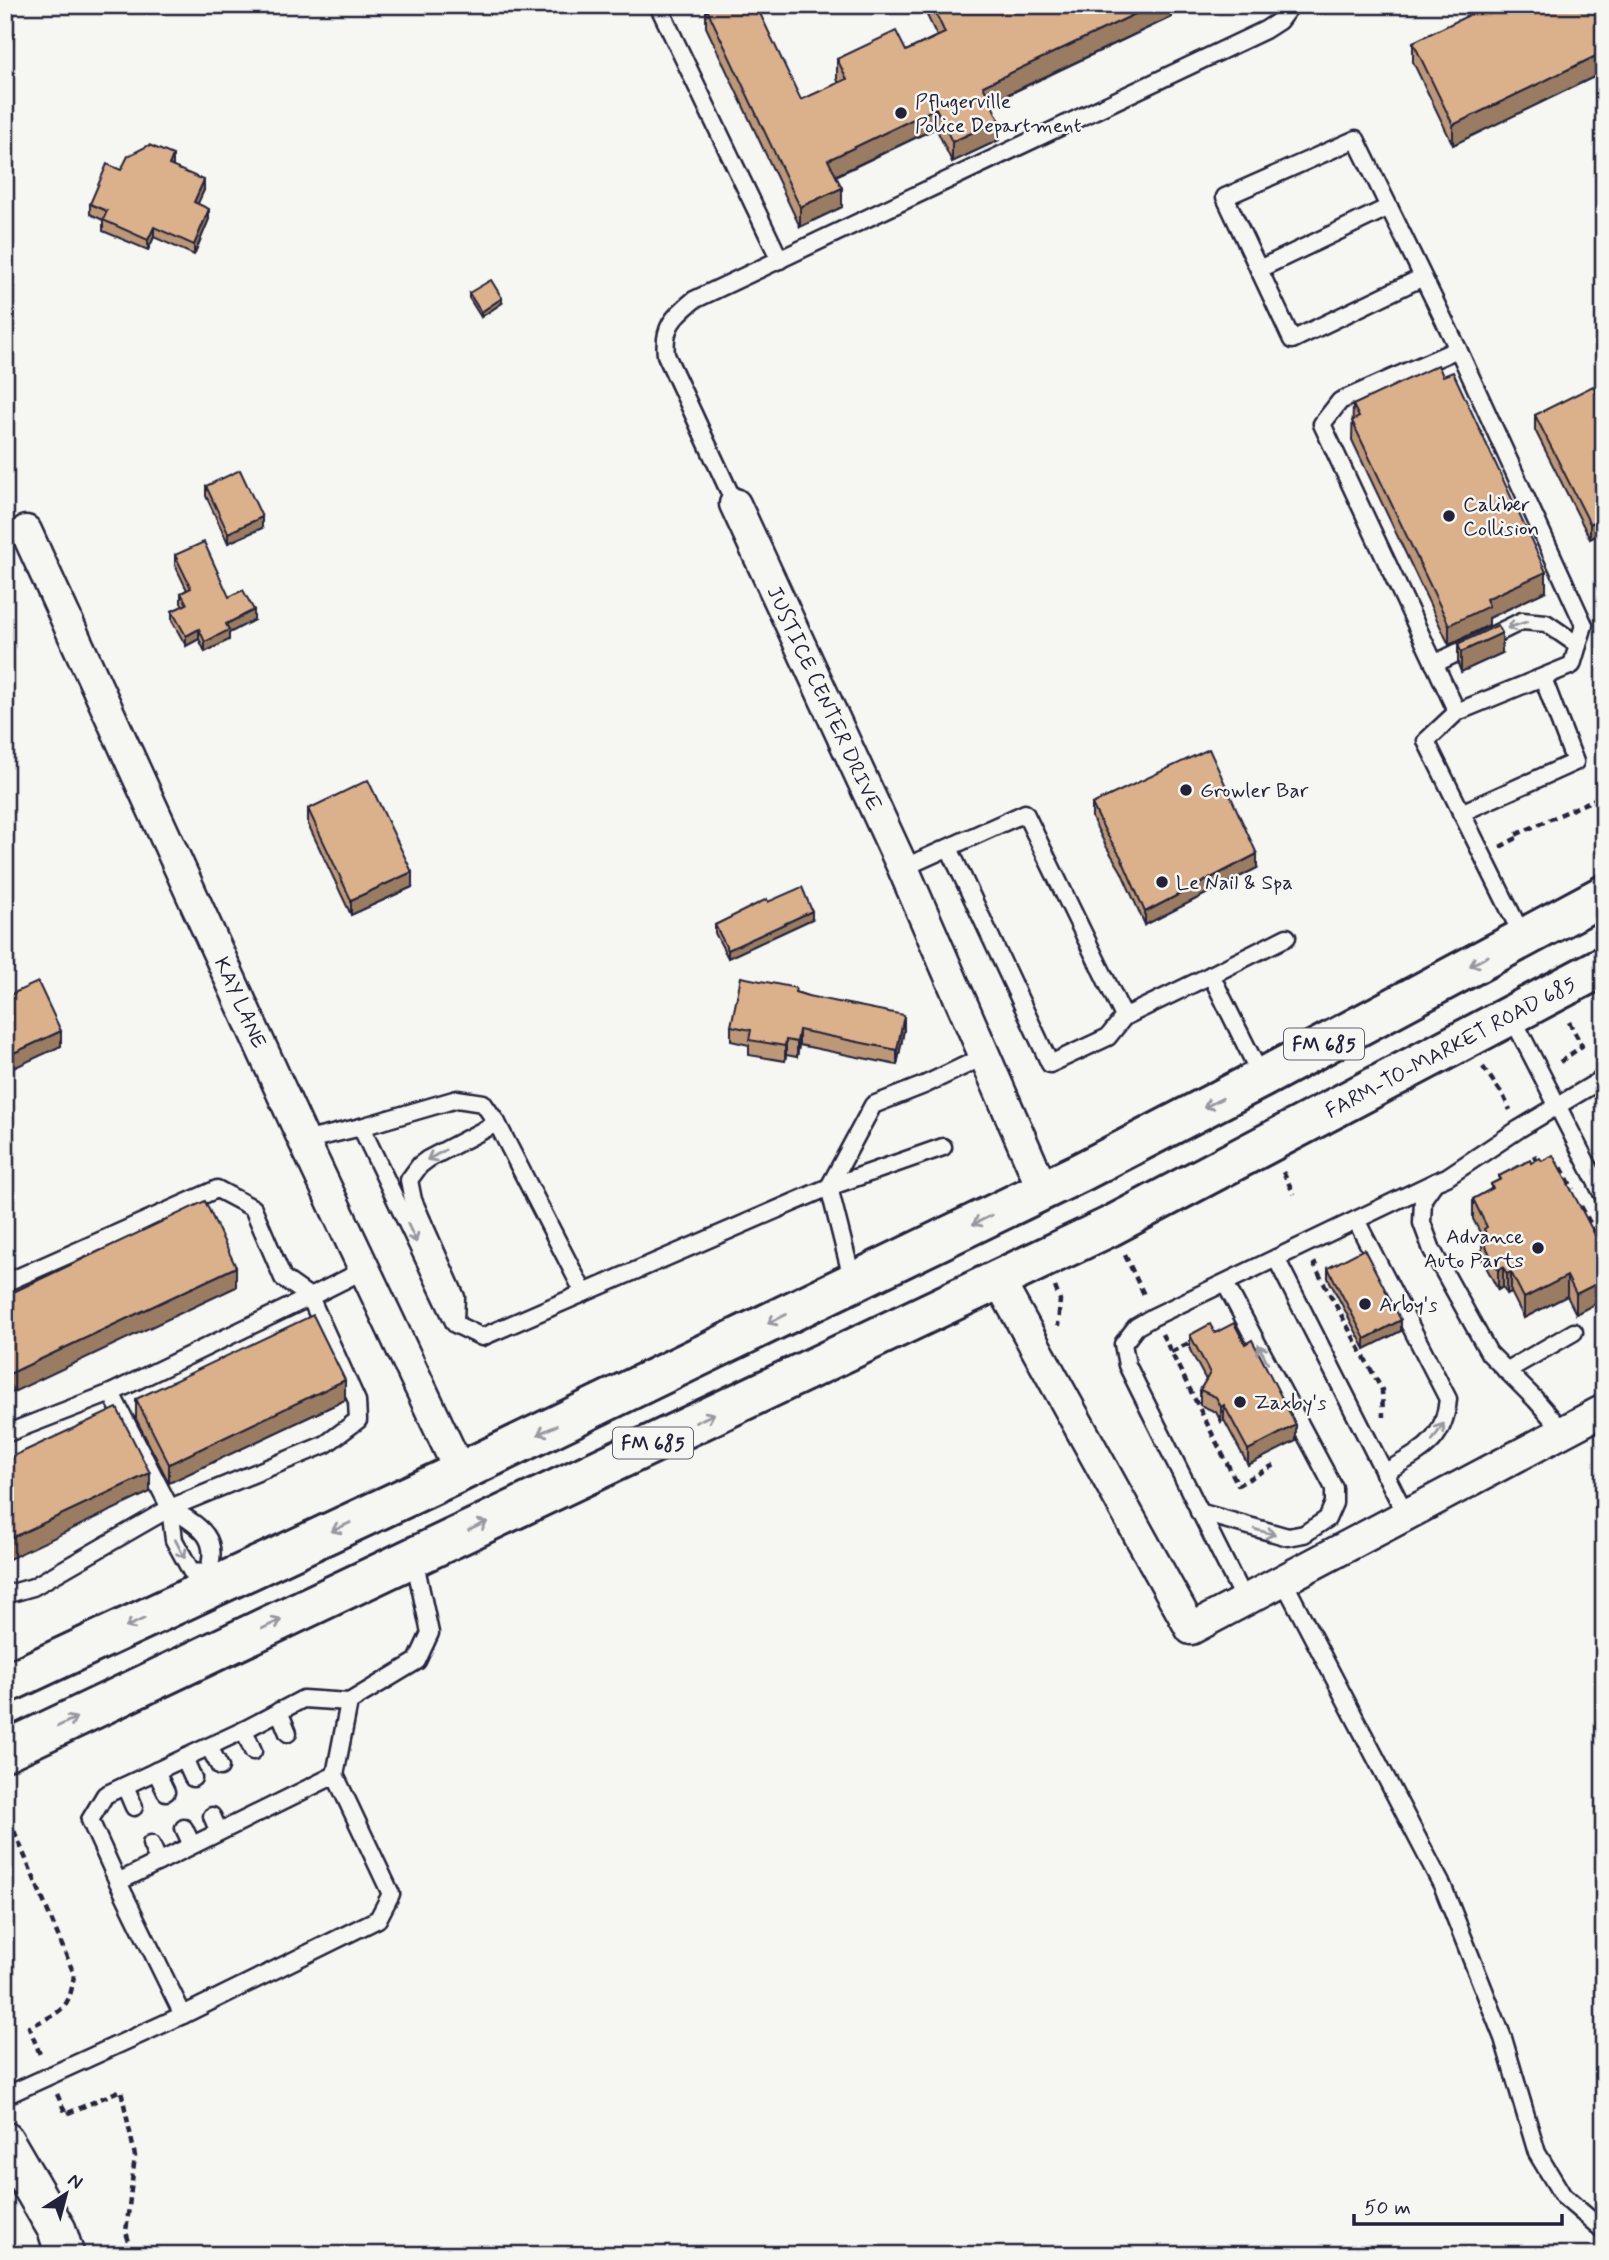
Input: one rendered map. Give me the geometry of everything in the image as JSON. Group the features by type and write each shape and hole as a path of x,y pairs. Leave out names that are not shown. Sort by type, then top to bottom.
{"main road":[{"name":"FM 685","path":"5,1684 212,1578 460,1472 1043,1190 1262,1078 1604,895"},
{"name":"FARM-TO-MARKET ROAD 685","path":"998,1279 1109,1227 1604,966"},
{"name":"FM 685","path":"5,1751 998,1279"}],"street":[{"name":"JUSTICE CENTER DRIVE","path":"735,504 903,869 1043,1190"},
{"name":"KAY LANE","path":"16,531 460,1472"},
{"path":"998,1279 1191,1629 1604,1410"},
{"path":"5,2141 61,2242 85,2255"}],"lane":[{"path":"658,5 780,260"},
{"name":"JUSTICE CENTER DRIVE","path":"735,504 666,355 664,339 669,325 679,312 694,300 1265,30 1279,21 1291,5"},
{"path":"1423,277 1292,340 1225,197 1356,139 1458,348 1584,625 1572,665 1457,712 1426,741 1523,937"},
{"path":"1259,269 1389,207"},
{"path":"1457,712 1322,424 1340,401 1458,348"},
{"path":"1434,664 1522,621 1546,623 1578,645"},
{"path":"1461,813 1575,762 1543,678"},
{"path":"903,869 1025,813 1124,1017"},
{"path":"949,848 1050,1064 1108,1037 1124,1017 1287,937"},
{"path":"1211,975 1262,1078"},
{"path":"1511,1015 1604,1197"},
{"path":"853,1282 829,1187 873,1105 924,1085 985,1056"},
{"path":"1244,1600 1127,1364 1123,1344 1136,1327 1447,1177 1556,1105 1604,1078"},
{"path":"304,1140 361,1127 457,1098 483,1103 497,1123 584,1293"},
{"path":"455,1324 456,1297 413,1200 409,1180 419,1165 428,1159 497,1123"},
{"path":"361,1127 455,1324 482,1337 829,1187 943,1147"},
{"path":"1435,1182 1423,1199 1422,1223 1432,1250 1489,1353 1563,1431"},
{"path":"5,1283 217,1189 253,1208 283,1279 310,1297 357,1401 358,1420 326,1444 170,1508 33,1587 5,1595"},
{"path":"1356,1220 1448,1399 1446,1419 1435,1439 1384,1473"},
{"path":"1276,1258 1406,1515"},
{"path":"5,1434 111,1393 366,1269"},
{"path":"1199,1513 1288,1537 1304,1534 1327,1519 1334,1503 1334,1488 1225,1283"},
{"path":"1506,1371 1574,1332"},
{"path":"111,1393 170,1508 174,1541 191,1571 212,1578 211,1543 200,1527 170,1508"},
{"path":"183,2015 90,1820 105,1795 244,1730 303,1699 349,1702 417,1661 430,1633 413,1557"},
{"path":"1283,1580 1443,1887 1503,2038 1537,2153 1563,2196 1604,2231"},
{"path":"5,2096 183,2015 378,1919 391,1894 335,1775 349,1702"},
{"path":"279,1711 288,1733"},
{"path":"244,1730 253,1751"},
{"path":"209,1746 220,1767"},
{"path":"184,1758 193,1778"},
{"path":"304,1770 312,1787"},
{"path":"156,1771 166,1792"},
{"path":"118,1882 246,1818 272,1796 312,1787 335,1775"},
{"path":"125,1786 134,1807"},
{"path":"238,1803 246,1818"},
{"path":"212,1816 219,1832"},
{"path":"184,1828 192,1845"},
{"path":"151,1844 159,1862"}],"path":[{"path":"1504,858 1499,847 1515,839 1513,836 1604,795"},
{"path":"1559,1063 1582,1046 1569,1022"},
{"path":"1482,1067 1503,1095 1511,1111"},
{"path":"1534,1155 1541,1171"},
{"path":"1537,1162 1547,1159 1554,1161 1561,1167 1573,1190"},
{"path":"1282,1169 1294,1194"},
{"path":"1579,1202 1604,1249"},
{"path":"1123,1251 1144,1297"},
{"path":"1321,1261 1314,1265 1382,1390 1383,1429"},
{"path":"1160,1331 1238,1485 1275,1465"},
{"path":"1171,1352 1196,1340"}],"building":[{"name":"Pflugerville Police Department","path":"756,5 801,100 847,79 837,59 896,31 906,51 945,33 932,5 1154,5 983,86 999,120 952,142 936,108 828,160 842,188 800,207 706,7"},
{"path":"1490,5 1604,5 1604,52 1453,125 1413,42"},
{"path":"149,145 173,155 169,165 204,180 194,202 209,209 194,245 154,227 148,240 103,220 107,211 90,204 107,164 121,170 128,156"},
{"path":"491,280 502,298 481,312 469,293"},
{"name":"Caliber Collision","path":"1438,365 1443,376 1453,372 1546,572 1486,599 1489,606 1449,625 1352,421 1359,417 1353,405"},
{"path":"1593,386 1604,407 1604,517 1590,524 1535,415"},
{"path":"240,470 262,517 228,533 206,486"},
{"path":"204,542 229,597 243,590 254,610 226,624 229,630 205,642 199,629 186,636 172,611 187,604 181,593 191,588 175,555"},
{"path":"1498,625 1502,633 1461,652 1458,644"},
{"path":"1209,749 1257,854 1145,912 1121,857 1092,804"},
{"path":"368,780 412,872 351,900 308,809"},
{"path":"802,887 812,911 728,950 715,925 767,899 768,902"},
{"path":"741,977 796,988 795,992 808,996 904,1015 897,1050 799,1030 797,1042 786,1040 785,1046 749,1040 751,1030 731,1026"},
{"path":"38,982 61,1031 5,1057 5,997"},
{"name":"Advance Auto Parts","path":"1553,1155 1604,1252 1604,1280 1576,1294 1567,1276 1524,1298 1511,1272 1507,1274 1503,1267 1498,1270 1482,1239 1487,1236 1484,1229 1487,1227 1473,1199 1493,1188 1491,1184 1501,1179 1499,1176 1530,1160 1531,1163 1540,1158 1542,1161"},
{"path":"205,1201 236,1267 5,1376 5,1296"},
{"name":"Arby's","path":"1364,1249 1401,1320 1365,1339 1328,1268"},
{"path":"313,1315 345,1380 169,1464 136,1399"},
{"name":"Zaxby's","path":"1234,1323 1245,1344 1252,1340 1296,1425 1248,1450 1224,1405 1221,1407 1216,1397 1200,1390 1210,1373 1190,1335 1210,1324 1215,1333"},
{"path":"117,1408 150,1473 5,1541 5,1460"}],"place":[{"name":"Pflugerville Police Department","path":"901,113"},
{"name":"Caliber Collision","path":"1449,516"},
{"name":"Growler Bar","path":"1186,790"},
{"name":"Le Nail & Spa","path":"1162,882"},
{"name":"Advance Auto Parts","path":"1538,1248"},
{"name":"Arby's","path":"1365,1304"},
{"name":"Zaxby's","path":"1240,1402"}]}
